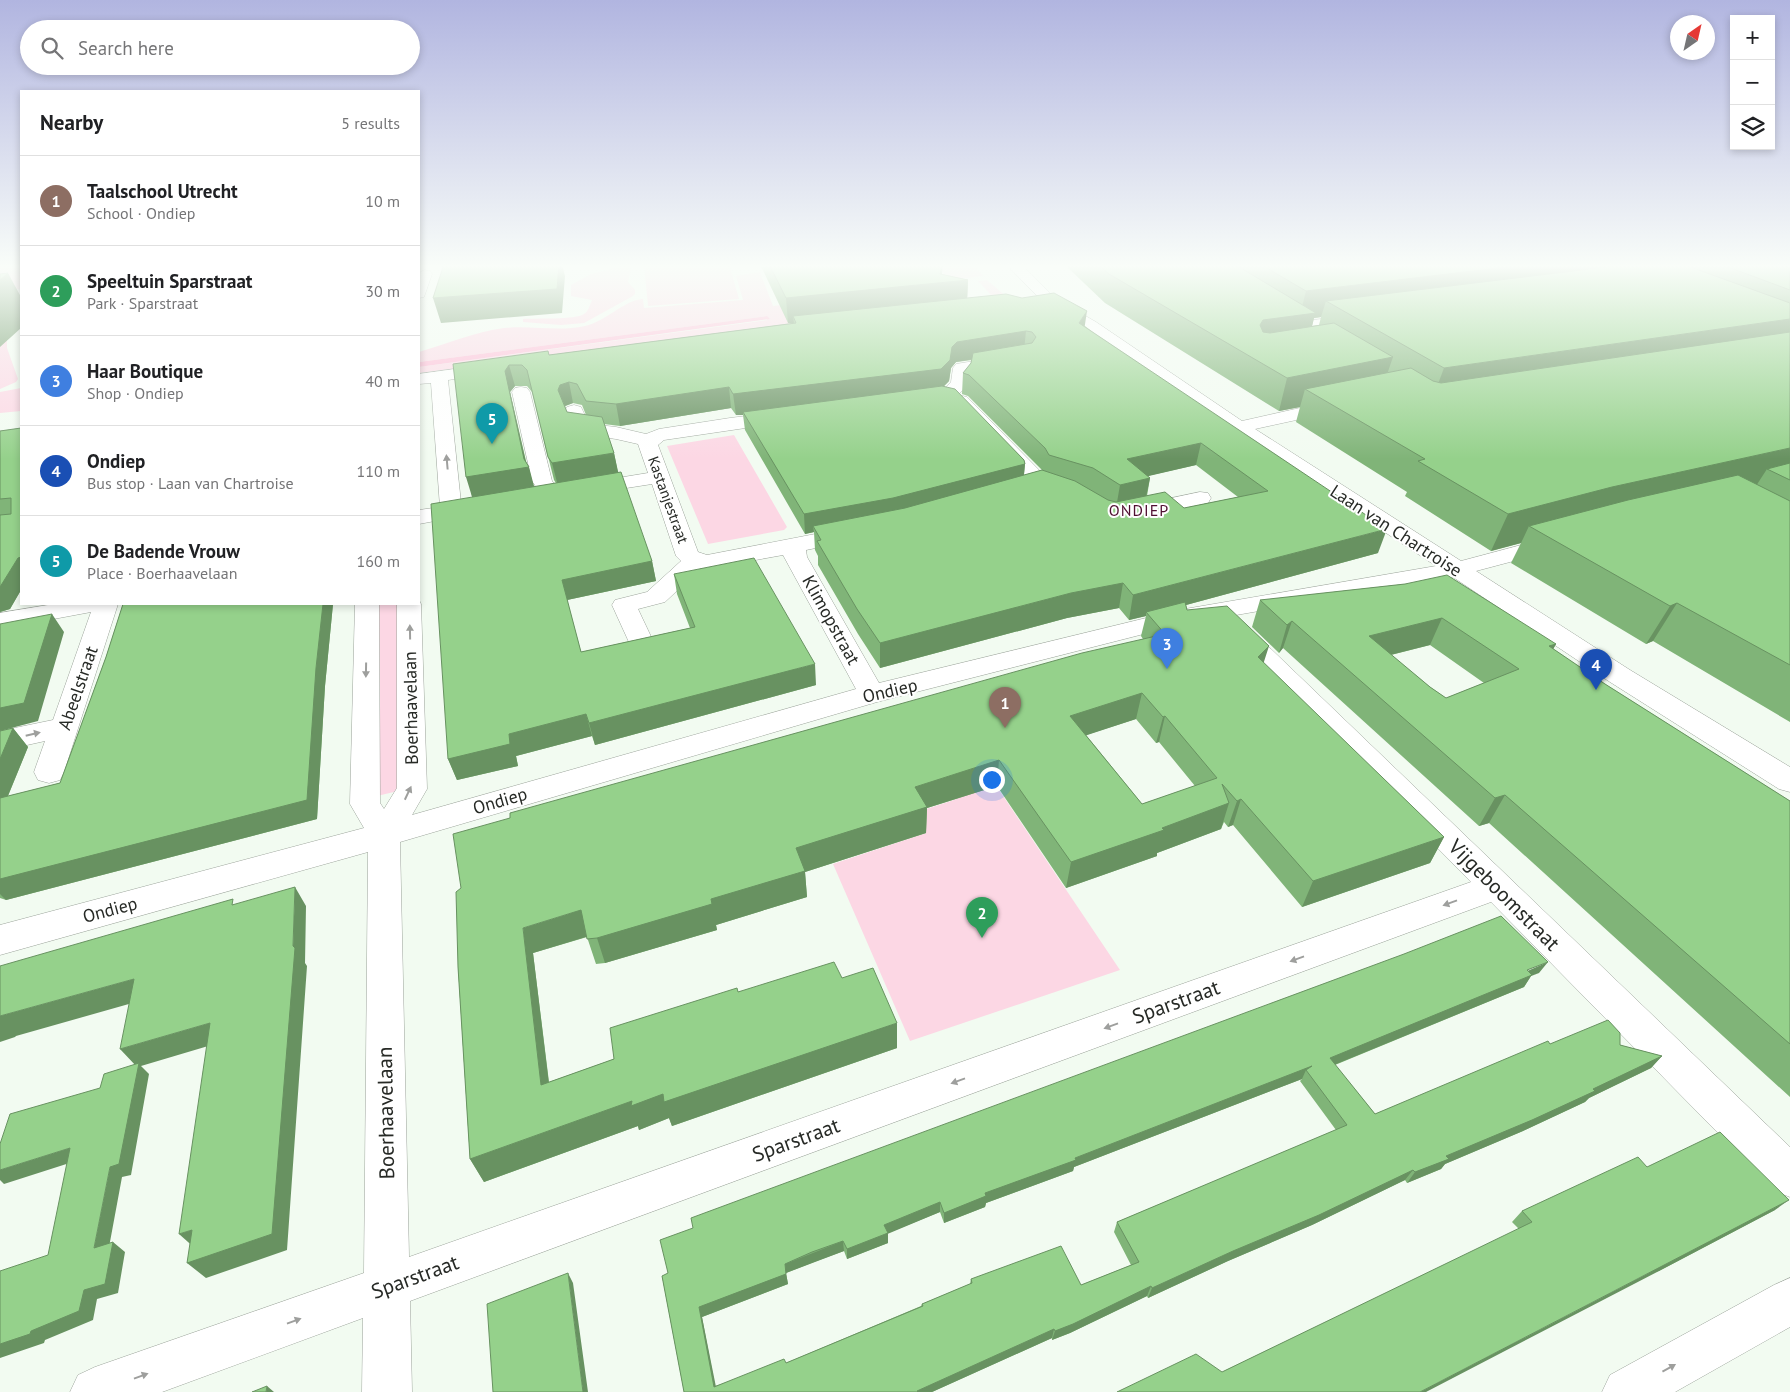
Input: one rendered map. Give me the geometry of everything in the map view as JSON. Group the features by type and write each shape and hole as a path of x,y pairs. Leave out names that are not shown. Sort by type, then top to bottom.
{"street":[{"name":"Laan van Chartroise","path":"1096,329 1239,427 1455,570 1620,676 1790,781"},
{"path":"1299,329 1321,342"},
{"path":"946,397 960,383 962,368 1024,358"},
{"path":"420,379 509,367"},
{"path":"439,376 451,511"},
{"path":"520,392 542,481 542,496 660,477"},
{"name":"Kastanjestraat","path":"946,397 961,401 1045,486 896,525 706,562 688,556 648,445 649,441 659,435 803,412 946,397"},
{"path":"1239,427 1354,402"},
{"path":"574,411 581,429 616,433 649,441"},
{"path":"1123,515 1200,498"},
{"path":"420,517 487,505"},
{"name":"Ondiep","path":"0,940 384,835 872,694 1179,618 1455,570 1575,537"},
{"name":"Klimopstraat","path":"795,546 795,556 872,694"},
{"path":"642,645 624,605 656,598 697,559"},
{"path":"0,620 87,605"},
{"name":"Abeelstraat","path":"49,772 106,605"},
{"path":"367,605 365,804 384,835"},
{"name":"Boerhaavelaan","path":"387,1392 384,835 412,789 409,605"},
{"name":"Vijgeboomstraat","path":"1219,612 1790,1176"},
{"path":"0,741 65,727"},
{"name":"Sparstraat","path":"95,1392 1496,887"},
{"path":"1627,1392 1790,1301"}],"shaded area":[{"path":"669,329 420,362 420,352 493,330"},
{"path":"669,329 697,329 420,367 420,362"},
{"path":"701,329 759,329 420,373 420,367"},
{"path":"7,340 7,348 18,379 16,382 0,389 0,347"},
{"path":"20,388 20,411 0,413 0,392"},
{"path":"734,435 787,527 784,530 708,544 667,446"},
{"path":"378,605 400,605 402,790 373,797"},
{"path":"993,781 1120,970 910,1041 833,864 926,833 914,813 954,800"}],"building":[{"path":"750,329 1088,329 1387,529 1133,595 1123,583 1071,593 880,643 857,609 817,541 821,540 813,526 905,508 1042,470 1075,481 1108,500 1116,502 1165,492 1184,508 1268,491 1201,443 1127,459 1150,478 1120,485 1093,468 1049,455 1045,448 969,375 963,373 971,363 973,353 1032,343 1036,337 1032,332 1026,331 957,342 952,347 950,360 941,369 733,394 729,387 616,404 586,401 577,384 569,382 560,385 558,390 567,412 602,417 614,453 552,463 548,457 527,370 522,365 509,365 505,371 524,459 529,467 466,477 453,364 548,351 549,355"},
{"path":"1203,329 1262,329 1263,332 1270,333 1296,329 1344,329 1393,357 1287,378"},
{"path":"1375,329 1720,329 1444,368"},
{"path":"1790,332 1790,448 1612,487 1508,514 1418,461 1425,459 1305,389 1411,368 1433,381 1441,383"},
{"path":"942,386 955,389 1024,460 1025,464 893,498 804,514 743,412"},
{"path":"20,428 20,557 0,587 0,515 11,514 11,498 0,499 0,431"},
{"path":"1790,463 1790,480 1767,469"},
{"path":"621,472 652,561 562,580 581,652 695,627 674,574 754,558 815,664 589,723 586,714 509,734 510,744 448,759 431,504"},
{"path":"1738,475 1790,501 1790,665 1677,603 1670,606 1529,526 1628,500"},
{"path":"1447,575 1556,644 1549,646 1605,684 1790,801 1790,1044 1505,795 1495,798 1292,621 1287,625 1260,600 1405,584","holes":["1442,618 1519,669 1446,698 1369,636"]},
{"path":"1185,602 1187,610 1227,606 1269,646 1258,657 1444,837 1313,881 1241,799 1237,801 1222,784 1229,803 1162,828 1164,830 1071,862 999,760 915,787 927,807 796,848 805,871 711,899 712,904 597,938 587,939 581,910 523,928 541,1085 614,1059 610,1028 737,988 738,992 834,962 842,978 873,968 897,1023 664,1102 663,1094 631,1106 632,1101 470,1159 458,967 456,892 461,888 453,834 510,818 510,813 1082,653 1165,634 1146,612","holes":["1142,693 1163,717 1165,716 1217,778 1142,804 1070,716"]},
{"path":"123,605 323,605 316,668 307,800 0,879 0,798 60,783 106,657"},
{"path":"52,614 24,703 0,708 0,624"},
{"path":"13,728 0,759 0,731"},
{"path":"295,887 293,946 295,948 272,1234 187,1263 192,1230 179,1234 210,1023 120,1049 134,979 0,1016 0,966 233,899 232,905"},
{"path":"1501,916 1548,962 1527,970 1532,975 1330,1058 1375,1114 1548,1041 1550,1044 1608,1020 1620,1033 1620,1045 1662,1056 1593,1089 1595,1091 1446,1156 1449,1159 1415,1172 1413,1170 1319,1215 1152,1288 1151,1286 1073,1324 1055,1331 1054,1329 918,1392 684,1392 662,1276 668,1273 660,1240 693,1228 691,1218 1404,954","holes":["1312,1066 1306,1070 1347,1125 1117,1222 1139,1262 1081,1285 1061,1246 971,1279 972,1283 922,1304 923,1306 786,1363 784,1359 714,1387 699,1307 786,1274 785,1264 812,1252 843,1241 847,1249 888,1233 884,1225 940,1202 944,1213 986,1196 985,1193 1076,1160 1075,1158"]},
{"path":"139,1063 119,1164 110,1167 94,1248 113,1242 105,1284 84,1290 79,1311 31,1331 30,1334 0,1344 0,1271 48,1255 70,1148 0,1170 0,1144 10,1114 100,1088 104,1074"},
{"path":"1720,1132 1789,1200 1420,1392 1117,1392 1196,1354 1222,1372 1532,1222 1522,1211 1638,1157 1647,1167"},
{"path":"568,1273 583,1392 493,1392 487,1304"},
{"path":"267,1386 266,1392 252,1392"}],"place":[{"name":"De Badende Vrouw","path":"492,444"},
{"name":"Haar Boutique","path":"1167,669"},
{"name":"Ondiep","path":"1596,690"},
{"name":"Taalschool Utrecht","path":"1005,728"},
{"name":"Speeltuin Sparstraat","path":"982,938"}],"district":[{"name":"ONDIEP","path":"1139,510"}]}
